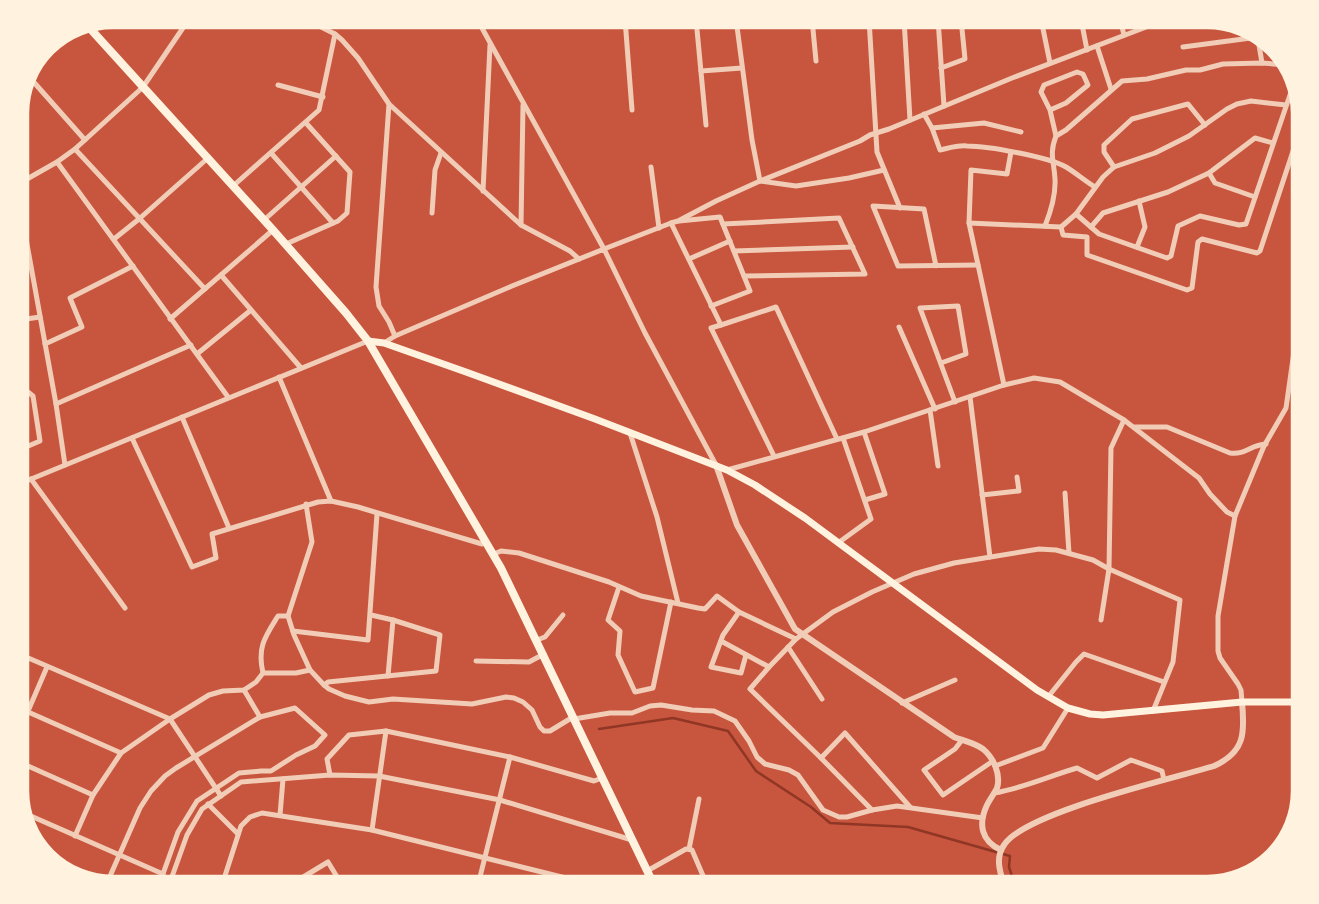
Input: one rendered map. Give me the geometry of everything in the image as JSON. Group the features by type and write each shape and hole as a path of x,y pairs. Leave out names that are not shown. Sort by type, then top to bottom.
{"main road":[{"path":"92,30 286,244 368,341 494,554 544,654 649,876"},
{"path":"368,341 384,343 727,470 779,500 1048,697 1068,708 1090,714 1103,715 1242,702 1292,702"}],"street":[{"path":"28,177 57,162 76,149 143,87 183,28"},
{"path":"323,28 335,34 358,58 389,104 441,153 521,225 570,252 579,260"},
{"path":"482,28 604,249 644,332 716,465 737,525 799,636"},
{"path":"626,28 632,110"},
{"path":"697,28 706,125"},
{"path":"737,28 752,140 760,182"},
{"path":"813,28 816,61"},
{"path":"870,28 877,152 900,208"},
{"path":"905,28 910,120"},
{"path":"939,28 944,106"},
{"path":"941,68 966,59 962,28"},
{"path":"1042,28 1050,64"},
{"path":"1083,28 1087,50"},
{"path":"1122,28 1124,36"},
{"path":"678,221 716,201 876,133 1144,28"},
{"path":"234,186 320,110 335,34"},
{"path":"1183,47 1248,38"},
{"path":"483,191 490,45"},
{"path":"1097,46 1112,89"},
{"path":"1259,46 1262,63"},
{"path":"1056,136 1066,130 1122,81 1147,79 1223,64 1276,64"},
{"path":"701,71 742,68"},
{"path":"1046,226 1053,208 1055,180 1051,154 1056,136 1050,110 1041,92 1044,85 1077,72 1083,74 1088,85 1066,103 1050,110"},
{"path":"33,82 85,140"},
{"path":"278,85 323,96"},
{"path":"1076,214 1098,234 1170,258 1178,226 1200,216 1243,226 1248,221 1290,95"},
{"path":"1286,105 1251,101 1238,104 1227,109 1189,136 1155,153 1114,167 1102,177 1076,214 1062,227 1061,232 1063,235 1087,237 1087,255 1187,290 1192,288 1198,242 1202,239 1256,253 1260,251 1292,154"},
{"path":"389,104 376,287 380,306 395,336"},
{"path":"521,225 523,104"},
{"path":"1114,167 1104,152 1104,145 1132,119 1188,104 1206,125"},
{"path":"924,114 932,128 940,150 965,145 1012,152 1053,162 1065,166 1095,188"},
{"path":"286,244 333,223 347,213 350,172 306,123"},
{"path":"932,128 984,123 1020,132"},
{"path":"1091,227 1103,213 1168,192 1209,173 1255,138 1274,143"},
{"path":"76,149 205,288"},
{"path":"1004,385 969,223 971,170 1007,174 1012,152"},
{"path":"271,153 333,223"},
{"path":"432,213 434,170 441,153"},
{"path":"264,220 336,156"},
{"path":"114,239 208,158"},
{"path":"57,162 228,397"},
{"path":"651,166 659,228"},
{"path":"760,182 796,186 849,178 884,170"},
{"path":"1209,173 1215,183 1255,197"},
{"path":"1137,247 1145,227 1139,201"},
{"path":"936,266 924,209 873,206 898,266 936,266 978,265"},
{"path":"384,343 395,336 512,286 671,223 720,217 750,291 711,306"},
{"path":"723,224 840,218 864,274 744,276"},
{"path":"671,223 721,325"},
{"path":"969,223 1062,227"},
{"path":"170,318 273,230"},
{"path":"689,259 730,241"},
{"path":"734,250 853,247"},
{"path":"28,250 65,465"},
{"path":"45,344 82,327 70,298 133,266"},
{"path":"221,275 301,368"},
{"path":"941,363 966,354 958,306 920,308 941,363 956,402"},
{"path":"774,456 711,328 776,307 840,438 866,500 871,519 838,543"},
{"path":"197,354 251,310"},
{"path":"28,319 40,317"},
{"path":"899,327 932,409 938,466"},
{"path":"28,480 368,341"},
{"path":"56,404 191,345"},
{"path":"1002,876 999,865 1001,850 1012,835 1045,818 1214,766 1230,758 1236,751 1243,734 1244,723 1241,690 1220,658 1218,651 1218,616 1235,516 1266,444 1286,408 1292,366"},
{"path":"279,377 331,501"},
{"path":"727,470 864,432 1004,385 1034,378 1060,382 1124,420 1199,478 1210,494 1227,512 1235,516"},
{"path":"28,392 33,396 40,441 28,446"},
{"path":"970,397 990,557"},
{"path":"182,417 229,528"},
{"path":"1101,620 1109,569 1111,448 1124,420"},
{"path":"1134,427 1167,427 1230,453 1240,454 1258,445 1266,444"},
{"path":"864,432 885,494 866,500"},
{"path":"630,433 657,517 678,603"},
{"path":"132,438 192,567 216,558 212,534 306,504 331,501 482,544 487,542"},
{"path":"982,496 1019,491 1017,477"},
{"path":"31,479 124,608"},
{"path":"1065,493 1070,553"},
{"path":"306,504 312,542 288,616 310,670 329,689 345,696 369,702 393,699 472,704 506,697 514,698 523,702 532,710 544,731 550,731 574,718 610,713 632,713 650,706 661,705 714,711 735,722 746,736 757,757 765,764 789,770 798,775 823,810 839,817 897,806 982,818"},
{"path":"293,631 368,640 377,514"},
{"path":"872,810 750,690 799,636 833,612 892,583 922,571 954,563 1039,549 1056,550 1093,560 1180,600 1175,654 1153,711"},
{"path":"494,554 501,551 519,554 609,582 642,596 705,609 717,596 739,612 799,636 954,738 982,748 994,763 998,779 994,793 988,802 982,818 982,831 990,844 1001,850"},
{"path":"620,587 608,620 620,631 618,655 635,692 652,688 670,602"},
{"path":"739,612 721,641 712,667 740,673 746,655"},
{"path":"324,685 328,682 436,672 440,635 371,615"},
{"path":"537,640 545,637 563,615"},
{"path":"75,836 93,795 121,753 209,695 223,691 244,690 256,682 263,672 260,654 263,641 278,616 288,616"},
{"path":"388,676 393,620"},
{"path":"721,641 769,667"},
{"path":"788,648 822,699"},
{"path":"476,661 529,662 544,654"},
{"path":"1048,697 1084,654 1164,682"},
{"path":"28,658 170,719 221,796"},
{"path":"47,667 28,712 121,753"},
{"path":"263,672 296,673 310,670"},
{"path":"902,703 955,680"},
{"path":"244,690 260,717"},
{"path":"31,816 75,836 119,855 163,874 178,832 194,804 239,774 272,771 296,755 315,746 325,735 295,708 260,717 194,756 165,776 151,791 140,808 119,855 110,876"},
{"path":"962,740 955,749 924,770 943,795 994,763 1043,748 1068,708"},
{"path":"330,775 327,759 349,735 386,731 510,756 594,781 602,778"},
{"path":"372,830 386,731"},
{"path":"821,758 845,733 910,807"},
{"path":"480,876 510,756"},
{"path":"994,793 1041,781 1054,774 1077,768 1097,778 1131,760 1162,771 1164,780"},
{"path":"28,766 93,795"},
{"path":"172,876 187,835 202,809 242,782 330,775 379,776 500,800 632,840"},
{"path":"280,815 283,779"},
{"path":"689,849 699,799"},
{"path":"208,804 238,834"},
{"path":"225,876 241,826 250,817 262,813 372,830 558,876"},
{"path":"647,871 689,849"},
{"path":"689,849 692,850 701,876"},
{"path":"305,876 328,862 337,876"}],"waterway":[{"path":"599,729 673,718 728,731 756,771 811,807 830,823 908,827 1010,856 1009,867 1012,876"}]}
